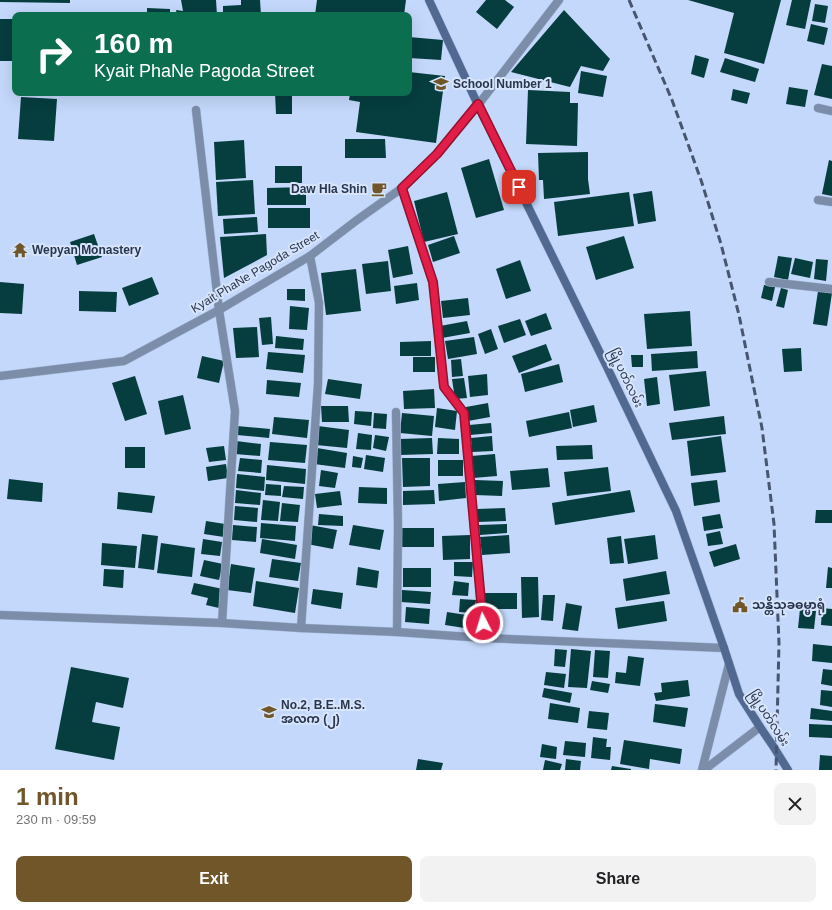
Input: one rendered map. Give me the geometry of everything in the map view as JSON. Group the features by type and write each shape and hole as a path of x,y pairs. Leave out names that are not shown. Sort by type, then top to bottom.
{"main road":[{"name":"မြို့ပတ်လမ်း","path":"429,0 676,511 730,664 739,694 788,770"}],"street":[{"name":"Kyait PhaNe Pagoda Street","path":"0,376 124,361 219,310 310,256 402,188 437,154 559,0"},
{"path":"818,108 832,110"},
{"path":"196,110 219,310 235,411 222,623"},
{"path":"402,188 433,282 444,387 464,413 484,638"},
{"path":"818,200 832,202"},
{"path":"301,628 318,384 318,303 310,256"},
{"path":"769,282 832,289"},
{"path":"396,412 398,526 397,632"},
{"path":"0,615 222,623 484,638 724,648"},
{"path":"703,770 730,664"},
{"path":"703,770 760,727"}],"building":[{"path":"0,0 70,0 70,3 0,2"},
{"path":"181,0 216,0 217,12 176,12 176,10 183,11"},
{"path":"241,0 260,0 261,12 223,12 223,6 241,5"},
{"path":"317,0 406,0 404,12 315,12"},
{"path":"486,0 505,0 514,7 497,29 476,12"},
{"path":"688,0 781,0 764,64 724,53 734,13"},
{"path":"792,0 811,0 805,29 786,25"},
{"path":"815,4 828,6 825,23 812,21"},
{"path":"147,8 170,9 170,12 147,12"},
{"path":"564,10 610,59 603,71 581,66 570,87 511,72"},
{"path":"0,19 12,19 12,61 0,61"},
{"path":"811,24 828,28 824,45 807,41"},
{"path":"412,37 443,40 441,60 412,58"},
{"path":"695,55 709,59 704,78 691,74"},
{"path":"725,58 759,69 755,82 720,72"},
{"path":"822,64 832,66 832,99 814,95"},
{"path":"581,71 607,76 603,97 578,93"},
{"path":"412,72 445,76 436,143 356,132 360,102 349,100 350,96 412,96"},
{"path":"789,87 808,90 805,107 786,104"},
{"path":"733,89 750,93 747,104 731,100"},
{"path":"528,90 570,92 570,103 578,103 577,146 526,144"},
{"path":"275,96 292,96 292,114 276,114"},
{"path":"21,97 57,99 54,141 18,139"},
{"path":"345,139 385,139 386,158 345,158"},
{"path":"244,140 246,178 216,180 214,142"},
{"path":"588,152 588,179 590,194 544,199 543,180 539,180 538,153"},
{"path":"489,159 504,210 476,218 461,168"},
{"path":"829,160 832,161 832,196 822,194"},
{"path":"275,166 302,166 302,183 275,183"},
{"path":"253,180 255,214 218,216 216,182"},
{"path":"306,187 306,205 267,205 267,188"},
{"path":"652,191 656,221 638,224 633,194"},
{"path":"447,192 458,234 424,242 414,201"},
{"path":"629,192 634,226 558,236 554,202"},
{"path":"268,208 310,208 310,228 268,228"},
{"path":"257,217 258,232 224,234 223,219"},
{"path":"94,234 102,257 77,265 70,242"},
{"path":"266,234 267,255 224,278 220,237"},
{"path":"454,236 460,253 433,262 428,245"},
{"path":"624,236 634,268 596,280 586,247"},
{"path":"408,246 413,274 393,278 388,250"},
{"path":"778,256 792,258 788,280 774,277"},
{"path":"795,258 813,262 810,278 791,274"},
{"path":"816,259 828,260 826,281 814,279"},
{"path":"520,260 531,291 506,299 496,269"},
{"path":"388,261 391,291 366,294 362,264"},
{"path":"356,269 361,311 326,315 321,273"},
{"path":"152,277 159,294 129,306 122,288"},
{"path":"0,282 24,284 22,314 0,313"},
{"path":"417,283 419,300 396,304 394,286"},
{"path":"764,285 775,287 772,301 761,298"},
{"path":"781,288 788,290 784,308 776,306"},
{"path":"287,289 305,289 305,301 287,300"},
{"path":"79,291 117,292 116,312 79,311"},
{"path":"818,291 832,293 827,326 813,324"},
{"path":"468,298 470,315 443,318 441,301"},
{"path":"290,306 309,308 307,330 289,329"},
{"path":"690,311 692,346 647,349 644,314"},
{"path":"546,313 552,329 531,336 525,321"},
{"path":"271,317 273,344 262,345 259,318"},
{"path":"520,319 526,335 504,343 498,326"},
{"path":"467,321 470,333 442,338 440,326"},
{"path":"257,327 259,357 236,358 233,328"},
{"path":"491,329 498,349 485,354 478,334"},
{"path":"276,336 304,339 303,350 275,348"},
{"path":"474,337 477,354 448,359 445,341"},
{"path":"431,341 431,356 400,356 400,342"},
{"path":"546,344 552,360 519,373 512,356"},
{"path":"801,348 802,371 784,372 782,349"},
{"path":"697,351 698,368 652,371 651,354"},
{"path":"268,352 305,355 303,373 266,369"},
{"path":"631,355 643,355 643,367 632,367"},
{"path":"202,356 224,361 219,383 197,378"},
{"path":"413,357 435,357 435,372 413,372"},
{"path":"461,359 463,376 452,377 451,360"},
{"path":"559,364 563,382 525,392 521,374"},
{"path":"706,371 710,406 674,411 669,375"},
{"path":"487,374 488,395 470,397 468,376"},
{"path":"135,376 147,414 125,421 112,383"},
{"path":"657,377 660,404 647,406 644,379"},
{"path":"464,378 467,398 455,399 452,379"},
{"path":"328,379 362,384 360,399 325,394"},
{"path":"267,380 301,383 299,397 266,394"},
{"path":"434,389 435,408 404,409 403,391"},
{"path":"183,395 191,429 165,435 158,401"},
{"path":"488,403 490,417 468,421 466,407"},
{"path":"594,405 597,422 573,427 570,410"},
{"path":"321,406 348,406 349,422 322,422"},
{"path":"437,408 457,411 455,430 435,427"},
{"path":"355,411 372,412 371,426 354,424"},
{"path":"569,412 572,428 529,437 526,421"},
{"path":"374,413 387,414 386,429 373,428"},
{"path":"402,413 434,416 432,436 400,433"},
{"path":"724,416 726,434 672,440 669,423"},
{"path":"274,417 309,420 307,438 272,434"},
{"path":"491,423 492,433 470,435 469,425"},
{"path":"237,426 270,429 269,438 237,435"},
{"path":"318,426 349,430 347,448 316,445"},
{"path":"358,433 372,435 371,450 356,449"},
{"path":"375,435 389,437 386,451 373,448"},
{"path":"492,436 493,451 472,452 471,438"},
{"path":"721,436 726,472 691,476 687,441"},
{"path":"432,438 433,454 400,455 399,439"},
{"path":"438,438 459,439 459,454 437,454"},
{"path":"236,441 261,444 260,456 235,454"},
{"path":"270,442 307,445 305,463 268,460"},
{"path":"592,445 593,459 557,460 556,446"},
{"path":"224,446 226,460 209,462 206,448"},
{"path":"125,447 145,447 145,468 125,468"},
{"path":"317,448 347,453 345,468 314,464"},
{"path":"495,454 497,476 473,478 471,456"},
{"path":"366,455 385,458 383,472 364,469"},
{"path":"353,456 363,458 361,468 352,467"},
{"path":"240,458 262,460 261,473 238,471"},
{"path":"402,458 430,458 430,486 403,487"},
{"path":"438,460 463,460 463,476 438,476"},
{"path":"226,464 228,478 208,481 206,467"},
{"path":"267,465 306,469 305,484 266,480"},
{"path":"608,467 611,491 567,496 564,472"},
{"path":"548,468 550,487 512,490 510,471"},
{"path":"321,470 338,473 335,488 319,486"},
{"path":"237,474 265,477 264,491 236,488"},
{"path":"9,479 43,483 42,502 7,499"},
{"path":"475,480 503,481 502,496 475,495"},
{"path":"717,480 720,502 694,506 691,483"},
{"path":"465,482 466,498 439,501 438,484"},
{"path":"266,484 281,485 281,496 265,495"},
{"path":"284,486 304,487 303,499 282,497"},
{"path":"359,487 387,488 387,504 358,503"},
{"path":"236,490 261,493 260,505 235,503"},
{"path":"434,490 435,504 403,505 403,491"},
{"path":"630,490 635,512 555,525 552,503"},
{"path":"340,491 342,505 317,508 315,494"},
{"path":"118,492 155,496 152,513 117,509"},
{"path":"263,500 280,502 278,521 261,520"},
{"path":"282,503 300,505 298,522 280,521"},
{"path":"235,506 258,508 257,522 234,520"},
{"path":"505,508 506,521 477,522 477,509"},
{"path":"816,510 832,510 832,523 815,523"},
{"path":"319,514 343,516 343,526 318,525"},
{"path":"720,514 723,528 704,531 702,517"},
{"path":"206,521 225,524 224,537 204,534"},
{"path":"261,523 296,526 295,541 260,538"},
{"path":"507,524 507,533 480,535 479,525"},
{"path":"233,525 257,527 256,542 232,540"},
{"path":"310,525 337,530 333,549 307,544"},
{"path":"353,525 384,530 380,550 349,545"},
{"path":"400,528 434,528 434,547 401,547"},
{"path":"720,531 723,544 708,546 706,534"},
{"path":"142,534 158,536 154,570 138,568"},
{"path":"470,535 470,559 443,560 442,536"},
{"path":"509,535 510,553 482,555 480,537"},
{"path":"655,535 658,559 628,564 624,539"},
{"path":"621,536 624,563 610,564 607,538"},
{"path":"203,539 222,542 220,556 201,554"},
{"path":"262,539 297,545 295,559 260,553"},
{"path":"102,543 137,546 135,568 101,565"},
{"path":"161,543 195,548 192,577 157,573"},
{"path":"736,544 740,559 714,567 709,552"},
{"path":"272,559 301,563 298,581 269,577"},
{"path":"204,560 223,564 219,580 200,576"},
{"path":"454,562 473,562 472,577 454,576"},
{"path":"231,564 255,568 251,593 227,590"},
{"path":"358,567 379,571 377,588 356,585"},
{"path":"828,567 832,568 832,588 826,588"},
{"path":"403,568 431,568 431,587 403,587"},
{"path":"104,569 124,570 123,588 103,586"},
{"path":"666,571 670,594 626,601 623,579"},
{"path":"521,577 538,577 539,617 522,618"},
{"path":"256,581 299,588 295,613 253,606"},
{"path":"454,581 469,583 468,596 452,595"},
{"path":"194,583 223,589 219,608 206,605 208,598 191,594"},
{"path":"313,589 343,593 341,609 311,604"},
{"path":"402,590 431,592 430,604 401,602"},
{"path":"484,593 517,593 517,609 484,609"},
{"path":"543,595 555,595 553,621 541,620"},
{"path":"460,599 476,600 474,613 459,612"},
{"path":"664,601 667,621 618,629 615,608"},
{"path":"566,603 582,606 578,631 562,629"},
{"path":"406,607 430,609 429,624 405,622"},
{"path":"822,608 832,609 832,626 821,625"},
{"path":"800,609 816,611 814,629 798,628"},
{"path":"447,612 473,616 471,629 445,625"},
{"path":"813,644 832,646 832,663 812,661"},
{"path":"555,649 567,650 565,667 554,666"},
{"path":"571,649 591,651 587,688 568,687"},
{"path":"595,650 610,651 608,678 593,677"},
{"path":"628,656 644,658 640,686 615,683 616,672 626,673"},
{"path":"71,667 129,678 123,708 96,702 92,722 120,727 114,760 55,749"},
{"path":"823,669 832,670 832,686 821,684"},
{"path":"546,672 566,674 564,688 544,685"},
{"path":"688,680 690,696 656,701 654,693 662,692 661,683"},
{"path":"592,681 610,684 608,693 590,690"},
{"path":"544,688 572,693 570,703 542,697"},
{"path":"821,690 832,691 832,707 820,705"},
{"path":"550,703 580,708 578,723 548,719"},
{"path":"655,704 688,708 685,727 653,722"},
{"path":"811,708 832,711 832,721 810,719"},
{"path":"589,711 609,713 607,730 587,728"},
{"path":"809,724 832,725 832,738 809,737"},
{"path":"593,737 607,739 606,747 611,747 610,760 591,758"},
{"path":"624,740 682,749 680,764 650,759 649,769 620,764"},
{"path":"565,741 586,743 585,757 563,755"},
{"path":"542,744 557,747 556,759 540,757"},
{"path":"820,755 832,756 832,770 819,770"},
{"path":"418,759 443,763 441,770 416,770"},
{"path":"566,759 581,761 580,770 565,770"},
{"path":"545,760 562,764 560,770 543,770"},
{"path":"612,766 631,769 631,770 611,770"}],"railway":[{"path":"629,0 672,100 701,180 721,244 739,315 762,428 774,524 779,643 776,770"}],"place":[{"name":"School Number 1","path":"441,84"},
{"name":"Daw Hla Shin","path":"379,189"},
{"name":"Wepyan Monastery","path":"20,250"},
{"name":"သန္တိသုခဓမ္မာရုံ","path":"740,605"},
{"name":"No.2, B.E..M.S. အလက (၂)","path":"269,712"}],"route":[{"path":"483,623 464,413 444,387 433,282 402,188 437,154 478,104 519,187"}]}
